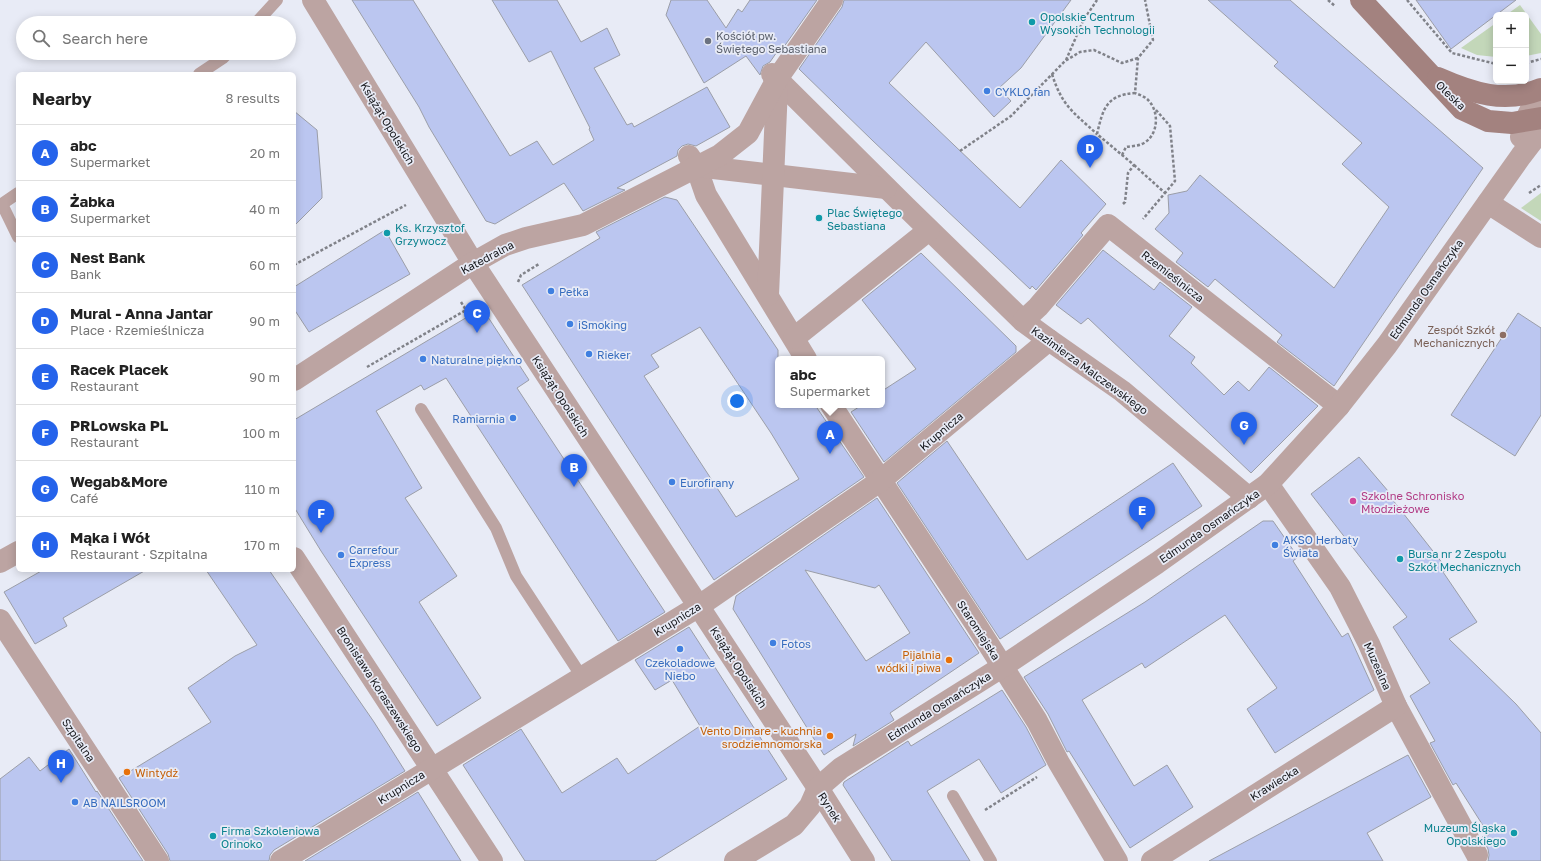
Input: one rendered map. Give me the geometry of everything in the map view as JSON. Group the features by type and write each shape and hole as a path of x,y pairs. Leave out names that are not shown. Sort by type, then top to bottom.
{"street":[{"name":"Książąt Opolskich","path":"313,0 473,263 818,788"},
{"path":"693,161 720,155 748,133 775,77 832,0"},
{"path":"1362,0 1429,74"},
{"name":"Oleska","path":"1429,74 1462,88 1485,94 1511,97 1527,94 1541,89"},
{"name":"Oleska","path":"1429,74 1462,109 1488,121 1536,123"},
{"path":"768,294 775,77"},
{"path":"693,161 706,195 800,348 932,233 775,77"},
{"name":"Edmunda Osmańczyka","path":"818,788 841,768 1002,666 1156,563 1268,484 1339,406 1387,345 1488,203 1511,169 1536,123 1536,99 1541,95"},
{"name":"Katedralna","path":"296,379 473,263 505,245 519,240 583,225 693,161"},
{"path":"693,161 773,175 886,188"},
{"path":"1488,203 1541,237"},
{"path":"1023,320 1038,306 1108,225"},
{"name":"Rzemieślnicza","path":"1108,225 1339,406"},
{"name":"Kazimierza Malczewskiego","path":"932,233 1023,320 1122,391 1249,498"},
{"name":"Krupnicza","path":"281,861 699,606 880,481 1049,340"},
{"name":"Staromiejska","path":"833,408 1002,666 1037,722 1059,763 1117,861"},
{"name":"Muzealna","path":"1268,484 1340,587 1396,706 1477,855"},
{"path":"0,562 16,553"},
{"name":"Bronisława Koraszewskiego","path":"296,561 492,861"},
{"name":"Szpitalna","path":"0,620 158,861"},
{"name":"Krawiecka","path":"1152,861 1396,706"},
{"name":"Rynek","path":"734,861 794,825 810,806 818,788"},
{"name":"Rynek","path":"818,788 864,861"}],"lane":[{"path":"262,16 277,0"},
{"path":"202,72 220,60"},
{"path":"16,194 1,204 16,233"},
{"path":"421,409 496,528 516,576 582,676"},
{"path":"953,796 991,861"}],"path":[{"path":"1066,61 1083,21 1097,0"},
{"path":"960,151 1011,116 1066,61 1080,52 1094,50 1122,63 1138,58 1153,40 1145,0"},
{"path":"1407,0 1452,53 1493,63"},
{"path":"1135,93 1138,58"},
{"path":"1529,62 1541,59"},
{"path":"1052,74 1058,93 1066,106 1165,193"},
{"path":"1097,134 1103,111 1112,98 1125,94 1135,93 1148,99 1170,126 1175,181 1126,239"},
{"path":"1122,155 1126,147 1142,144 1151,138 1156,123 1156,110"},
{"path":"1108,225 1125,202 1128,173 1134,165"},
{"path":"296,264 413,201"},
{"path":"521,275 544,263"},
{"path":"363,369 466,310"},
{"path":"967,821 1059,763"}],"green space":[{"path":"1520,5 1525,12 1510,12"},
{"path":"1529,17 1541,34 1541,53 1529,55"},
{"path":"1493,25 1493,57 1477,55 1461,48"},
{"path":"1541,193 1541,221 1521,208"}],"building":[{"path":"352,0 413,0 510,156 537,141 553,165 594,140 589,129 590,128 551,51 529,62 492,0 557,0 581,42 607,28 620,55 594,68 627,125 632,123 634,127 707,87 730,127 696,146 688,144 682,146 678,150 677,156 617,188 625,190 583,211 564,183 495,224 486,221 429,127 419,107"},
{"path":"671,0 707,0 726,28 738,9 742,12 750,0 817,0 781,51 779,49 770,62 763,66 760,75 746,56 704,83 666,15"},
{"path":"844,0 1071,0 1021,68 999,88 1011,101 994,117 926,42 889,83 1020,208 1061,160 1106,204 1081,233 1083,235 1036,290 1032,286 1030,289 799,69 842,7"},
{"path":"1208,0 1290,0 1483,168 1334,386 1277,342 1282,335 1215,279 1208,287 1176,262 1183,253 1155,229 1169,213 1168,195 1187,191 1200,175 1334,288 1389,207 1342,164 1362,143 1274,66 1278,62"},
{"path":"1416,0 1516,0 1500,12 1493,12 1493,17 1451,49"},
{"path":"296,113 317,130 322,198 296,224"},
{"path":"665,197 677,200 778,350 778,356 775,356 775,408 817,408 864,477 714,580 522,285 600,238 596,232","holes":["700,327 771,433 799,479 736,517 644,376 659,367 651,355"]},
{"path":"385,230 410,274 309,332 296,312 296,286"},
{"path":"1103,250 1154,290 1160,282 1192,307 1169,336 1195,357 1191,363 1224,395 1238,381 1249,391 1269,367 1318,406 1251,473 1088,318 1081,324 1056,305"},
{"path":"921,253 1016,346 1016,352 884,462 851,412 857,408 885,408 885,389 916,369 862,300"},
{"path":"474,313 488,317 529,380 517,388 665,612 618,641 446,378 424,390 421,385 376,411 422,488 405,498 457,576 419,602 481,698 437,726 321,551 296,510 296,419"},
{"path":"1518,313 1541,328 1541,415 1515,456 1451,415"},
{"path":"947,441 1027,560 1173,463 1202,506 1000,639 897,483"},
{"path":"1359,457 1394,498 1392,499 1447,569 1443,572 1477,622 1449,639 1516,704 1541,733 1541,861 1488,861 1488,849 1482,837 1489,835 1456,783 1453,785 1430,743 1435,741 1410,696 1430,683 1393,627 1407,617 1311,494"},
{"path":"877,498 979,653 890,713 894,720 853,746 856,734 824,755 733,609 736,596","holes":["805,570 875,588 879,585 910,633 866,661"]},
{"path":"1263,521 1273,521 1298,557 1293,561 1342,637 1348,633 1374,690 1275,753 1247,709 1277,688 1225,615 1145,668 1142,663 1082,700 1134,786 1167,765 1193,807 1130,848 1069,751 1067,752 1048,714 1024,677 1145,602"},
{"path":"39,572 143,572 63,618 67,626 35,644 4,592"},
{"path":"207,572 270,572 374,722 405,771 274,850 270,855 269,861 170,861 168,854 119,778 211,722 188,688 235,656 257,645"},
{"path":"689,627 787,779 655,861 525,861 463,765 521,729 562,793 617,758 628,774 700,726 672,680 655,690 635,660"},
{"path":"1002,690 1026,727 1046,765 1001,793 979,759 927,791 970,861 892,861 843,785 844,782 908,741 911,746"},
{"path":"69,749 143,861 0,861 0,779 29,757 40,771"},
{"path":"1408,755 1431,797 1367,833 1383,861 1209,861"},
{"path":"418,792 461,861 305,861"}],"place":[{"name":"Opolskie Centrum Wysokich Technologii","path":"1032,22"},
{"name":"Kościół pw. Świętego Sebastiana","path":"708,41"},
{"name":"CYKLO fan","path":"987,91"},
{"name":"Mural - Anna Jantar","path":"1090,168"},
{"name":"Plac Świętego Sebastiana","path":"819,218"},
{"name":"Ks. Krzysztof Grzywocz","path":"387,233"},
{"name":"Pełka","path":"551,291"},
{"name":"iSmoking","path":"570,324"},
{"name":"Nest Bank","path":"477,333"},
{"name":"Zespół Szkół Mechanicznych","path":"1503,335"},
{"name":"Rieker","path":"589,354"},
{"name":"Naturalne piękno","path":"423,359"},
{"name":"Ramiarnia","path":"513,418"},
{"name":"Wegab&More","path":"1244,445"},
{"name":"abc","path":"830,454"},
{"name":"Eurofirany","path":"672,482"},
{"name":"Żabka","path":"574,487"},
{"name":"Szkolne Schronisko Młodzieżowe","path":"1353,501"},
{"name":"Racek Placek","path":"1142,530"},
{"name":"PRLowska PL","path":"321,533"},
{"name":"AKSO Herbaty Świata","path":"1275,545"},
{"name":"Carrefour Express","path":"341,555"},
{"name":"Bursa nr 2 Zespołu Szkół Mechanicznych","path":"1400,559"},
{"name":"Fotos","path":"773,643"},
{"name":"Czekoladowe Niebo","path":"680,649"},
{"name":"Pijalnia wódki i piwa","path":"949,660"},
{"name":"Vento Dimare - kuchnia srodziemnomorska","path":"830,736"},
{"name":"Wintydż","path":"127,772"},
{"name":"Mąka i Wół","path":"61,783"},
{"name":"AB NAILSROOM","path":"75,802"},
{"name":"Muzeum Śląska Opolskiego","path":"1514,833"},
{"name":"Firma Szkoleniowa Orinoko","path":"213,836"}]}
